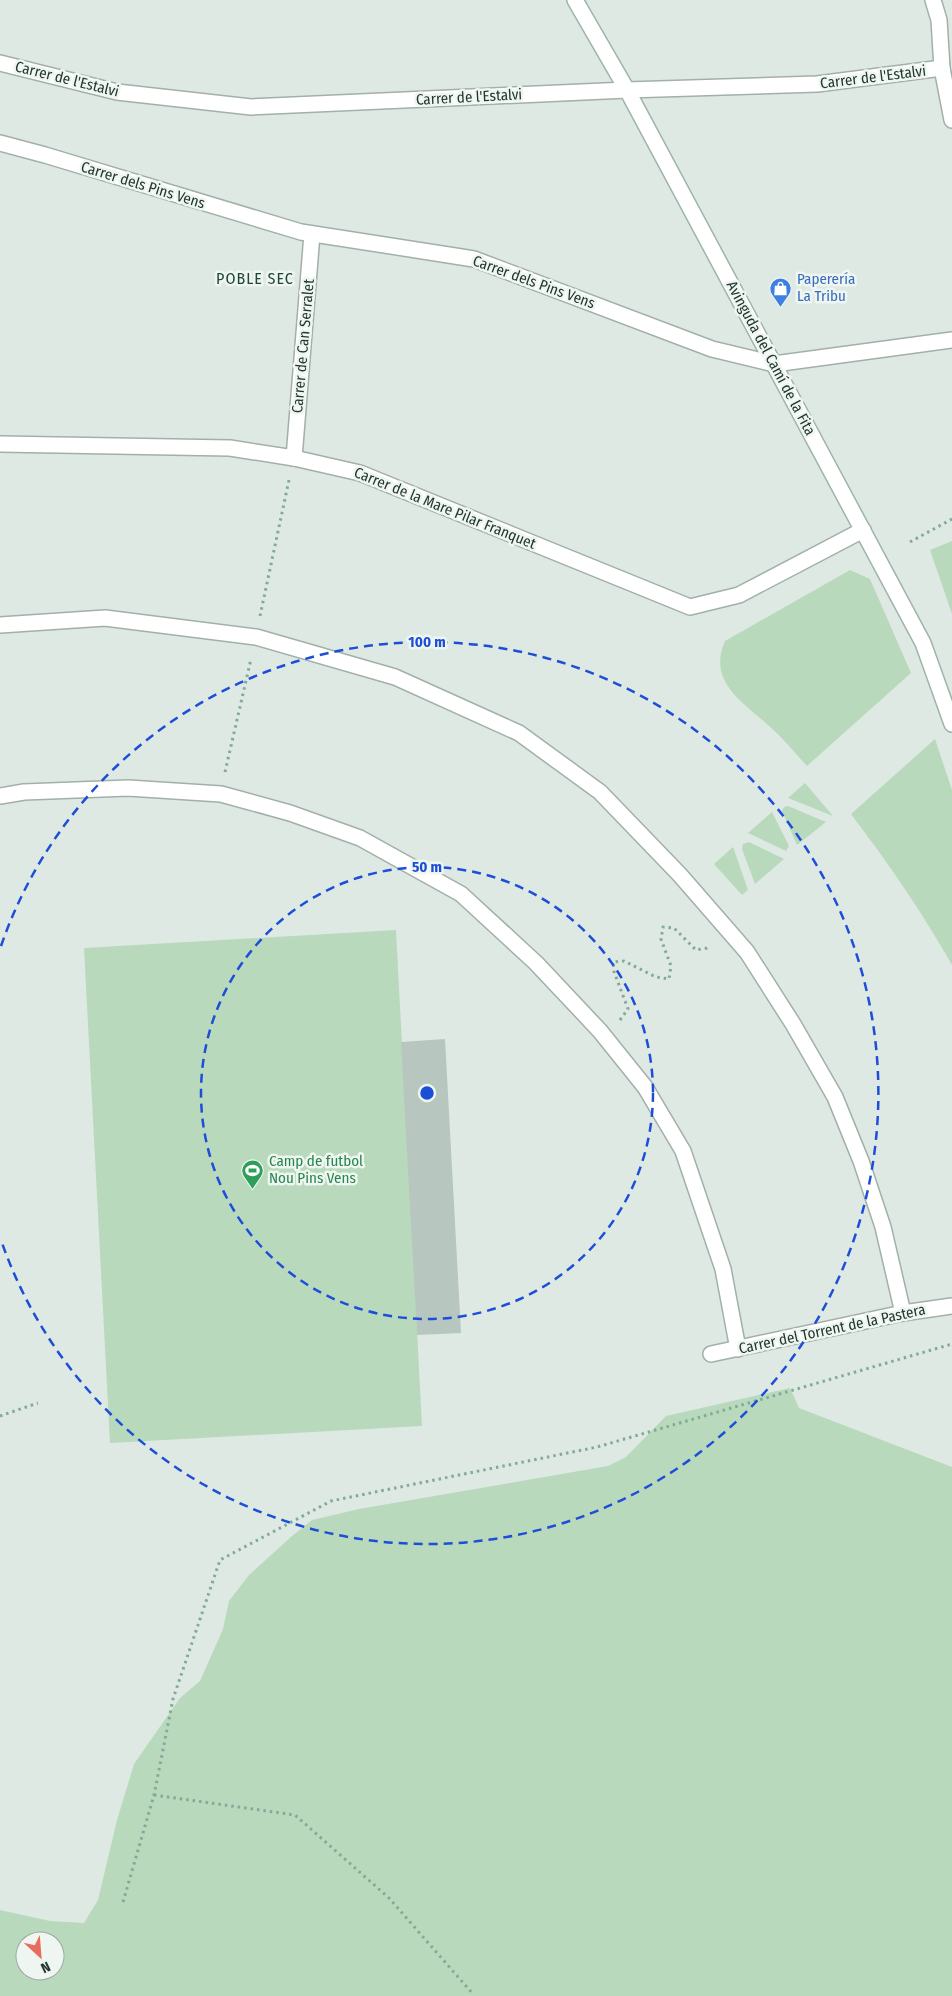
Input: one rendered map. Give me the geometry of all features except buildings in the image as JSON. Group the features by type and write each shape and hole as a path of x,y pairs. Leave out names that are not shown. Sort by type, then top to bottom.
{"street":[{"name":"Avinguda del Camí de la Fita","path":"574,0 627,90 923,643 952,724"},
{"path":"933,0 939,20 942,68 952,120"},
{"name":"Carrer de l'Estalvi","path":"0,63 117,92 251,107 627,90 817,84 942,68"},
{"name":"Carrer dels Pins Vens","path":"0,144 45,155 301,232 474,259 712,349 774,364 952,340"},
{"name":"Carrer de Can Serralet","path":"294,458 312,234"},
{"name":"Carrer de la Mare Pilar Franquet","path":"0,444 230,448 294,458 360,473 690,607 739,594 863,530"},
{"path":"0,624 105,618 256,637 395,677 519,733 600,792 680,875 747,952 793,1024 835,1097 861,1161 883,1227 903,1313"},
{"path":"0,796 24,792 128,788 221,794 290,813 360,838 460,894 536,963 602,1034 646,1087 682,1151 723,1268 738,1348"},
{"name":"Carrer del Torrent de la Pastera","path":"711,1354 903,1313 952,1306"}],"path":[{"path":"221,794 294,458"},
{"path":"910,542 952,519"},
{"path":"602,1034 623,1017 628,1009 614,969 614,962 624,961 656,977 669,979 671,966 661,938 663,927 674,928 696,950 707,948 726,929"},
{"path":"123,1902 154,1795 173,1698 220,1560 330,1501 596,1447 952,1344"},
{"path":"0,1416 38,1403"},
{"path":"154,1795 295,1814 389,1898 473,1994"}],"green space":[{"path":"952,541 952,614 930,550"},
{"path":"850,570 870,579 911,673 807,766 779,735 730,690 724,680 721,668 721,655 725,641"},
{"path":"935,739 952,790 952,965 904,888 851,814"},
{"path":"805,783 833,816 788,798"},
{"path":"788,806 826,822 797,845 782,811 784,807"},
{"path":"772,812 789,846 786,851 748,833"},
{"path":"749,842 784,859 755,884 742,849 743,844"},
{"path":"733,847 748,890 742,895 714,864"},
{"name":"Camp de futbol Nou Pins Vens","path":"396,930 422,1426 110,1443 84,948"},
{"path":"790,1388 799,1408 952,1467 952,1996 0,1996 0,1910 50,1921 84,1923 98,1900 117,1820 134,1764 180,1698 200,1681 223,1629 229,1601 249,1575 292,1536 312,1520 359,1509 608,1466 626,1457 666,1416"}],"place":[{"name":"Paperería La Tribu","path":"781,307"},
{"name":"Camp de futbol Nou Pins Vens","path":"253,1189"}],"district":[{"name":"POBLE SEC","path":"255,278"}]}
